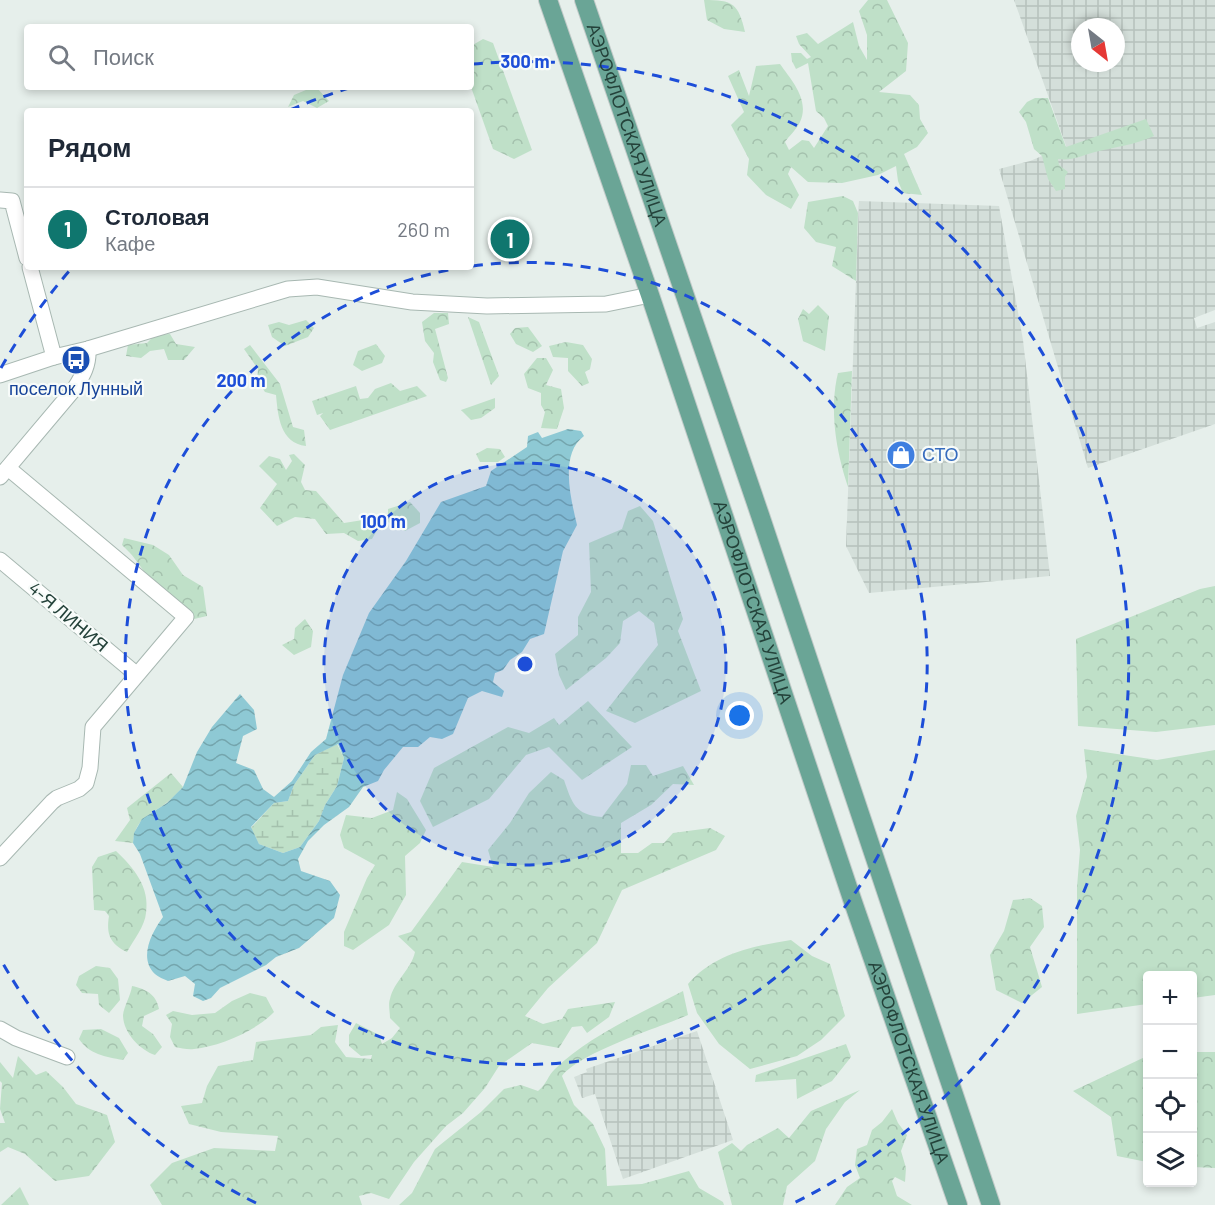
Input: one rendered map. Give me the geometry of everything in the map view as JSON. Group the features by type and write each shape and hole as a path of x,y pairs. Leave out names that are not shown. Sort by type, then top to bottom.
{"main road":[{"name":"АЭРОФЛОТСКАЯ УЛИЦА","path":"548,0 958,1205"},
{"name":"АЭРОФЛОТСКАЯ УЛИЦА","path":"584,0 760,515 991,1205"}],"street":[{"path":"6,201 24,250"},
{"path":"31,270 54,357"},
{"path":"0,375 288,289 317,287 412,302 487,306 606,304 650,295"},
{"path":"0,858 57,798 79,789 86,783 90,768 93,727 186,616 4,473 75,388 85,372 88,349"},
{"name":"4-Я ЛИНИЯ","path":"0,560 136,674"},
{"path":"0,1029 16,1038 67,1057"}],"shaded area":[{"path":"1014,0 1215,0 1215,310 1194,318 1197,328 1215,322 1215,424 1088,468 999,169 1030,161 1066,146"},
{"path":"859,201 999,206 1023,340 1050,576 869,593 846,546"},
{"path":"697,1031 733,1140 623,1179 595,1094 582,1098 574,1077 587,1072 586,1069"}],"green space":[{"path":"704,0 728,2 733,5 740,15 745,32 724,29 707,20"},
{"path":"868,0 887,0 908,43 906,71 879,92 910,95 919,105 920,119 928,133 917,147 904,154 922,195 903,193 898,181 896,166 878,175 842,183 808,182 791,167 788,174 799,195 791,209 766,195 747,175 749,159 731,125 744,112 728,76 739,70 749,96 756,66 780,64 798,91 803,106 800,122 785,142 789,150 802,140 809,141 814,148 828,126 824,118 816,111 808,63 796,69 792,61 791,53 801,53 807,59 811,57 799,44 796,36 807,33 818,44 853,22 859,46 867,60 867,35 859,11"},
{"path":"483,39 493,43 532,150 514,159 493,149 472,90 474,90 474,44"},
{"path":"306,90 319,90 329,101 317,108 303,101 288,107 294,95"},
{"path":"1035,98 1048,98 1066,147 1146,119 1154,136 1076,158 1058,159 1059,165 1068,172 1065,177 1065,189 1056,191 1048,179 1042,156 1034,149 1026,122 1019,112 1027,102"},
{"path":"843,196 853,201 858,213 856,281 832,266 836,247 816,242 804,228 808,202"},
{"path":"818,305 829,316 825,351 803,341 798,319 803,309 809,314"},
{"path":"434,313 448,313 449,324 435,329 448,378 446,382 440,380 433,362 434,353 425,341 422,322"},
{"path":"468,317 479,322 499,376 491,385"},
{"path":"306,320 314,328 308,337 285,346 272,337 268,325 279,322 289,325"},
{"path":"528,327 542,346 533,352 516,344 510,334 515,328"},
{"path":"170,334 176,344 195,347 184,360 168,360 164,349 150,351 141,358 126,356 128,345 147,343 155,335"},
{"path":"566,342 583,345 592,359 590,369 585,372 589,383 582,386 568,371 568,358 553,357 549,346"},
{"path":"376,344 385,356 382,363 362,371 353,365 358,351"},
{"path":"250,345 280,384 293,427 304,430 306,446 291,440 282,427 276,395 265,392 257,380 258,369 244,349"},
{"path":"537,358 546,358 553,370 546,385 561,389 564,408 557,429 541,428 545,412 541,405 541,393 528,388 524,374"},
{"path":"852,371 848,487 837,445 834,401 838,373"},
{"path":"391,383 400,391 417,386 427,396 330,430 320,416 323,413 317,415 312,401 356,386 360,399 368,398 375,389"},
{"path":"495,398 495,408 481,418 471,420 461,410"},
{"path":"487,448 500,449 505,457 498,462 480,462 476,454"},
{"path":"294,454 305,465 301,482 305,490 316,491 344,523 363,520 380,525 372,539 358,541 344,533 326,534 315,519 295,517 277,526 260,508 277,484 259,466 269,456 280,459 286,470 292,461 289,455"},
{"path":"410,502 420,513 420,523 405,531 388,522 388,509"},
{"path":"640,506 653,521 683,619 678,631 701,691 635,723 606,711 658,645 654,623 639,611 623,621 620,643 606,658 566,690 559,675 555,654 578,635 578,617 591,592 589,543 622,529 628,511"},
{"path":"124,538 153,545 169,555 183,575 203,587 207,616 194,619 168,598 122,545"},
{"path":"1215,586 1215,725 1156,732 1078,726 1076,639 1200,589"},
{"path":"305,619 313,631 311,647 294,655 282,645 294,639 295,628"},
{"path":"588,701 632,747 582,780 549,747 526,755 489,799 433,827 420,801 434,768 508,727 529,733 554,718 559,725"},
{"path":"337,744 344,758 337,786 325,805 319,821 300,847 283,853 259,844 251,828 274,803 288,801 294,785 315,755"},
{"path":"1084,749 1157,760 1215,750 1215,995 1197,997 1197,971 1143,971 1143,1005 1077,1014 1077,887 1080,850 1076,816 1087,777"},
{"path":"631,765 646,765 653,776 683,766 694,785 673,784 651,805 621,823 621,853 638,853 652,843 664,843 673,833 710,828 725,836 716,850 622,890 597,943 548,988 525,1016 543,1024 562,1019 568,1009 615,1002 609,1017 587,1033 582,1026 572,1027 559,1048 532,1043 499,1066 485,1088 463,1113 446,1126 414,1162 389,1199 371,1193 359,1196 362,1205 162,1205 150,1185 172,1163 214,1148 275,1151 278,1136 221,1132 189,1124 181,1106 202,1103 207,1086 218,1066 253,1060 256,1042 311,1035 321,1027 338,1025 335,1042 346,1057 371,1059 372,1055 361,1056 349,1046 349,1035 356,1023 379,1035 382,1044 392,1038 400,1028 390,1018 389,1001 415,952 398,936 411,932 462,862 493,867 488,850 510,823 529,793 551,772 564,780 572,801 580,810 586,814 602,817 627,784"},
{"path":"171,773 183,787 168,802 140,823 136,828 133,843 115,841 130,820 127,808"},
{"path":"397,792 407,799 426,830 420,843 405,856 406,895 389,925 353,950 344,946 344,932 367,878 375,865 344,848 340,835 346,815 372,818 393,810"},
{"path":"116,851 139,879 147,904 143,923 127,952 110,938 109,916 105,911 94,910 92,867 98,857"},
{"path":"1030,898 1042,906 1044,927 1030,947 1042,987 1022,1003 996,990 990,955 1004,931 1013,900"},
{"path":"791,940 812,956 830,964 845,1016 821,1040 797,1056 750,1069 719,1044 697,1013 688,984 698,974 722,958 763,945"},
{"path":"96,966 110,968 118,979 120,1000 109,1013 99,1005 98,994 82,993 76,985 79,976"},
{"path":"132,986 150,993 158,1004 159,1009 144,1016 142,1026 153,1034 162,1047 155,1055 133,1040 124,1022 123,1015"},
{"path":"683,991 688,1015 621,1041 585,1058 562,1076 574,1105 593,1124 605,1149 607,1186 642,1184 689,1171 699,1188 723,1202 724,1205 399,1205 412,1193 435,1149 481,1112 504,1089 521,1085 538,1091 555,1069 583,1046"},
{"path":"250,993 266,997 274,1012 258,1025 215,1045 192,1049 175,1047 170,1037 172,1024 166,1015 173,1011 192,1015 215,1013 232,1001"},
{"path":"101,1029 119,1038 128,1053 123,1060 93,1051 79,1039 83,1030"},
{"path":"846,1044 851,1057 832,1081 797,1099 796,1079 755,1082 756,1075"},
{"path":"1197,1052 1215,1052 1215,1168 1197,1167"},
{"path":"18,1056 36,1075 46,1071 63,1087 76,1104 107,1115 115,1142 89,1176 55,1181 25,1154 8,1147 0,1152 0,1123 5,1123 0,1109 2,1083 0,1081 0,1062 13,1078"},
{"path":"1143,1058 1143,1161 1117,1156 1111,1117 1073,1091"},
{"path":"860,1090 845,1102 826,1129 815,1161 787,1186 783,1205 732,1205 718,1152 732,1143 741,1151 747,1145 778,1128 789,1138 811,1111"},
{"path":"892,1109 907,1135 901,1151 906,1168 905,1182 895,1177 892,1181 897,1196 912,1205 835,1205 847,1187 860,1178 855,1165 857,1149 867,1145 872,1130"},
{"path":"20,1187 29,1205 1,1205"}],"water":[{"path":"568,429 581,431 584,436 576,444 569,465 570,490 577,525 563,551 544,634 530,639 522,652 510,660 503,670 495,673 493,682 504,691 502,697 482,691 468,698 453,734 442,739 430,737 418,747 403,747 378,781 363,787 349,807 324,825 308,841 298,859 301,871 330,881 340,895 334,918 299,948 276,957 266,965 220,988 211,998 203,1001 193,996 195,984 185,976 168,981 156,975 150,968 147,953 151,937 163,917 140,854 133,843 134,833 142,819 167,803 183,787 197,752 212,727 240,694 254,710 257,729 243,736 236,763 254,770 263,789 274,797 292,781 311,752 326,739 343,675 369,613 406,561 441,502 486,486 491,471 527,447 528,436 538,432 542,438","holes":["338,744 344,758 337,786 325,805 319,821 300,847 283,853 259,844 251,827 274,803 288,801 294,785 315,755"]}],"place":[{"name":"Столовая","path":"510,239"},
{"name":"поселок Лунный","path":"76,360"},
{"name":"СТО","path":"901,455"}]}
